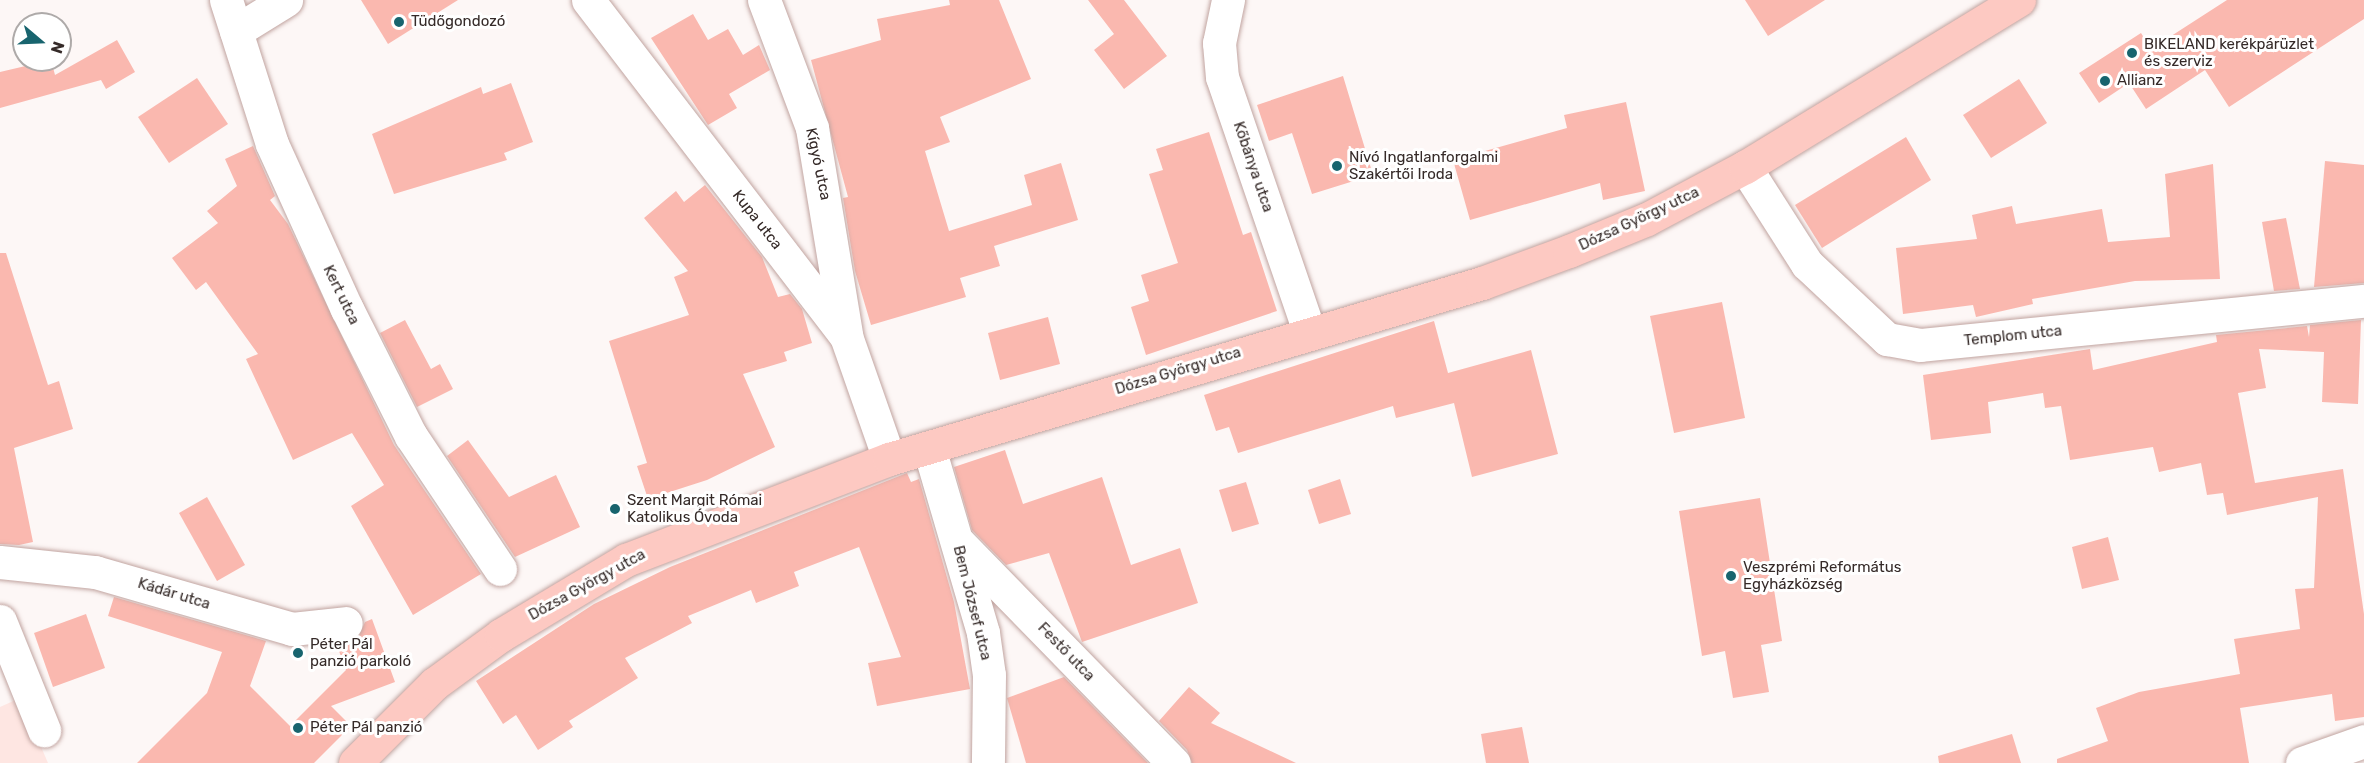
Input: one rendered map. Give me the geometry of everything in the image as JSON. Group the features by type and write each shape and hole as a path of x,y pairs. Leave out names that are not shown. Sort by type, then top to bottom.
{"main road":[{"name":"Dózsa György utca","path":"355,763 434,684 501,635 626,560 889,459 1309,332 1482,283 1569,251 1647,219 1745,167 2019,0"}],"street":[{"name":"Kert utca","path":"226,0 280,163 348,309 411,436 500,569"},
{"path":"236,31 286,0"},
{"name":"Kupa utca","path":"588,0 846,336 889,459"},
{"name":"Kígyó utca","path":"764,0 812,128 846,336"},
{"name":"Kőbánya utca","path":"1228,0 1219,43 1222,77 1309,332"},
{"name":"Templom utca","path":"1745,167 1808,264 1887,339 1920,345 2364,301"},
{"name":"Bem József utca","path":"929,447 957,541 989,675 988,763"},
{"name":"Festő utca","path":"957,541 1174,763"},
{"name":"Kádár utca","path":"0,562 95,572 292,628 346,623"},
{"path":"0,621 44,730"},
{"path":"2302,763 2364,741"}],"shaded area":[{"path":"20,698 48,763 0,763 0,707"}],"building":[{"name":"Tüdőgondozó","path":"361,0 458,0 388,44"},
{"path":"949,0 999,0 1031,79 940,117 950,142 925,151 949,231 1032,205 1024,175 1061,163 1078,220 994,246 1000,266 960,278 966,297 871,325 855,271 843,198 848,197 811,60 881,40 877,19 950,5"},
{"path":"1088,0 1124,0 1167,56 1124,89 1094,50 1114,34"},
{"path":"1745,0 1825,0 1768,36"},
{"path":"2227,0 2364,0 2364,19 2229,107 2205,70 2146,109 2129,83 2099,103 2079,73 2141,33 2151,49"},
{"path":"693,14 708,40 728,29 743,55 759,45 770,70 729,94 737,108 708,125 651,38"},
{"path":"117,40 135,72 106,89 101,80 0,108 0,72 12,69 12,72 54,72 55,75 60,72 72,72 72,65"},
{"path":"1343,76 1373,175 1312,194 1292,133 1269,141 1257,105"},
{"path":"197,78 228,124 169,163 138,117"},
{"path":"2019,79 2047,123 1991,158 1963,115"},
{"path":"511,83 533,142 504,153 507,160 394,194 372,134 481,87 483,94"},
{"path":"1626,102 1645,191 1603,200 1600,183 1470,220 1453,160 1567,128 1564,115"},
{"path":"1209,132 1243,235 1251,232 1277,311 1146,355 1131,307 1149,301 1141,275 1178,263 1149,174 1163,170 1156,149"},
{"path":"1906,137 1931,180 1822,248 1795,205"},
{"path":"253,146 275,196 270,200 288,224 394,445 481,574 413,615 351,506 384,485 352,433 293,460 246,359 258,354 206,282 196,290 172,258 218,223 207,211 237,186 225,159"},
{"path":"2325,161 2364,165 2364,283 2314,287"},
{"path":"2213,164 2220,279 2135,281 2032,299 2033,304 1976,317 1973,305 1903,314 1896,248 1977,239 1972,215 2012,206 2016,224 2102,209 2108,242 2170,237 2165,174"},
{"path":"705,185 762,257 778,297 790,294 802,309 812,343 784,352 787,361 743,374 775,447 707,480 648,499 637,466 647,463 609,341 689,315 674,277 688,271 644,218 676,191 684,202"},
{"path":"2286,218 2300,289 2274,291 2262,222"},
{"path":"0,253 6,253 48,385 59,381 73,429 14,448 33,542 19,545 0,544"},
{"path":"1722,302 1745,418 1674,433 1650,316"},
{"path":"1048,317 1060,364 1000,380 988,333"},
{"path":"405,320 431,369 440,364 453,389 417,407 380,333"},
{"path":"2361,320 2358,404 2322,402 2324,352 2259,349 2266,388 2238,393 2255,483 2343,469 2364,614 2364,717 2335,721 2332,694 2240,708 2249,763 2057,763 2057,759 2108,741 2096,708 2139,692 2240,674 2234,639 2300,629 2295,589 2314,588 2318,497 2227,515 2223,493 2207,495 2201,463 2159,472 2153,447 2070,460 2061,406 2045,408 2043,393 1988,402 1991,433 1931,440 1923,375 2090,349 2093,370 2217,342 2216,335 2307,326 2309,337 2310,325"},
{"path":"1434,321 1448,373 1531,350 1558,454 1472,477 1454,403 1396,418 1393,406 1238,453 1229,427 1216,431 1204,395"},
{"path":"468,440 509,497 556,475 580,527 515,557 447,456"},
{"path":"1005,450 1023,504 1102,477 1131,565 1180,548 1198,603 1082,642 1049,553 1006,565 972,530 954,467"},
{"path":"907,473 911,482 919,479 954,602 970,689 877,706 868,663 901,657 859,547 794,572 799,586 756,603 751,590 688,616 692,623 625,658 638,678 569,721 573,727 538,750 516,715 503,724 476,681 594,604 670,567"},
{"path":"1340,479 1351,514 1319,524 1308,490"},
{"path":"1246,482 1259,524 1232,532 1219,490"},
{"path":"207,497 245,565 217,581 179,513"},
{"name":"Veszprémi Református Egyházközség","path":"1760,498 1782,641 1761,645 1769,692 1733,698 1725,651 1702,656 1679,511"},
{"path":"2108,537 2119,580 2082,589 2072,547"},
{"path":"114,597 266,641 250,686 290,726 346,670 336,643 358,638 365,622 372,619 395,682 331,706 351,726 314,763 137,763 207,693 222,652 108,616"},
{"path":"86,614 105,668 53,687 34,633"},
{"path":"1064,677 1148,763 1026,763 1007,698"},
{"path":"1189,687 1220,713 1211,723 1296,763 1192,763 1187,750 1159,721"},
{"path":"1522,727 1529,763 1486,763 1481,734"},
{"path":"2012,734 2021,763 1939,763 1938,756"}],"place":[{"name":"Tüdőgondozó","path":"399,22"},
{"name":"BIKELAND kerékpárüzlet és szerviz","path":"2132,53"},
{"name":"Allianz","path":"2105,81"},
{"name":"Nívó Ingatlanforgalmi Szakértői Iroda","path":"1337,166"},
{"name":"Szent Margit Római Katolikus Óvoda","path":"615,509"},
{"name":"Veszprémi Református Egyházközség","path":"1731,576"},
{"name":"Péter Pál panzió parkoló","path":"298,653"},
{"name":"Péter Pál panzió","path":"298,728"}]}
